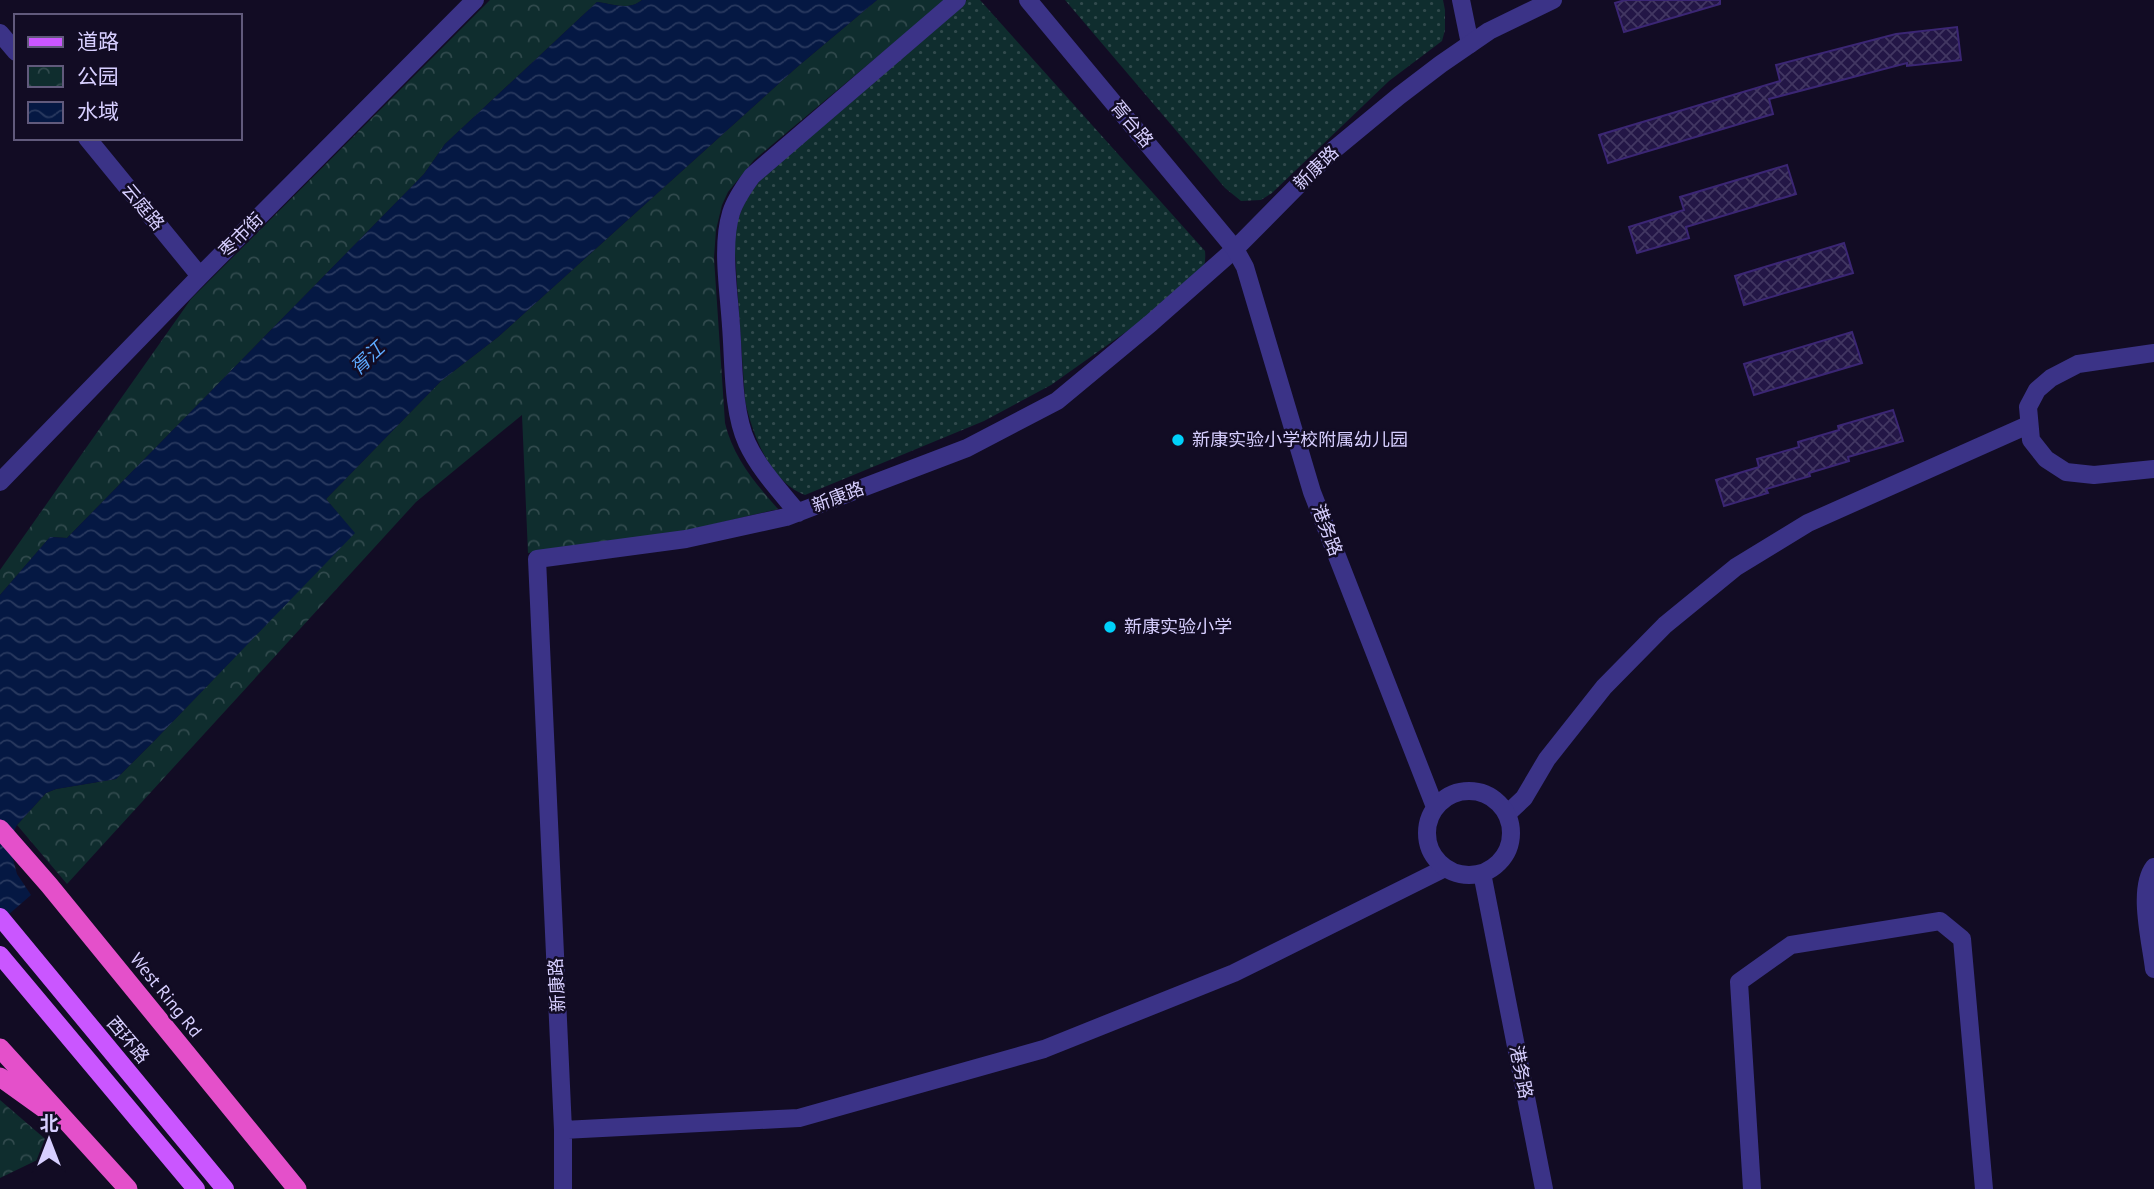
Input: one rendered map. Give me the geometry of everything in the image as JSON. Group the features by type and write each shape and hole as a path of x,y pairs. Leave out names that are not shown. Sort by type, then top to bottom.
{"highway":[{"name":"West Ring Rd","path":"0,829 49,885 297,1189"},
{"path":"0,1048 128,1189"},
{"path":"0,1077 81,1136"}],"main road":[{"name":"西环路","path":"0,917 225,1189"},
{"path":"0,955 196,1189"}],"street":[{"name":"枣市街","path":"3,481 200,276 475,0"},
{"path":"798,513 760,465 747,443 739,418 728,271 731,214 752,176 957,0"},
{"name":"胥台路","path":"1028,0 1235,249"},
{"path":"1461,0 1470,44"},
{"name":"新康路","path":"563,1130 537,559 686,539 786,517 967,448 1057,401 1235,249 1330,153 1399,96 1489,31 1553,0"},
{"path":"0,33 14,50"},
{"name":"云庭路","path":"89,140 200,276"},
{"name":"港务路","path":"1235,249 1245,267 1312,492 1435,807"},
{"path":"2154,353 2078,365 2051,378 2037,390 2028,407 2031,440 2046,459 2066,472 2094,475 2154,470"},
{"path":"1507,814 1524,798 1548,760 1604,687 1665,625 1736,567 1808,523 2028,425"},
{"path":"1473,790 1487,794 1499,802 1507,814 1511,828 1505,856 1482,873 1469,875 1445,868 1435,859 1428,846 1428,819 1435,807 1446,797 1459,791 1473,790"},
{"path":"2154,867 2148,874 2146,902 2154,969"},
{"path":"563,1189 563,1130 799,1118 1045,1049 1234,973 1445,868"},
{"name":"港务路","path":"1482,873 1544,1189"},
{"path":"1752,1189 1739,982 1791,945 1940,921 1962,939 1984,1189"}],"green space":[{"path":"490,0 642,0 626,6 597,2 445,144 424,174 67,538 50,537 0,595 0,570 191,299"},
{"path":"877,0 945,0 754,160 728,192 716,230 714,258 725,423 739,458 778,509 689,530 528,553 522,415 416,502 67,884 17,825 46,793 116,779 354,533 326,499 441,381 498,337 796,68"},
{"path":"967,0 980,0 1205,251 1203,267 1188,288 1051,385 984,421 805,495 793,489 772,468 752,427 745,400 734,239 740,214 762,178"},
{"path":"1065,0 1443,0 1445,30 1442,41 1389,81 1272,193 1261,200 1241,201 1225,188"},
{"path":"0,1100 58,1150 0,1178"}],"water":[{"name":"胥江","path":"642,0 877,0 796,68 498,337 441,381 326,499 355,533 116,779 46,793 13,833 13,859 17,874 31,895 0,922 0,595 50,537 67,538 424,174 445,144 597,2 626,6"}],"building":[{"path":"1625,0 1720,0 1720,4 1624,32 1615,3"},
{"path":"1957,27 1961,60 1907,66 1907,63 1769,99 1773,114 1608,163 1599,135 1780,81 1776,65 1896,34"},
{"path":"1787,165 1796,194 1686,227 1689,238 1637,253 1629,227 1684,210 1680,197"},
{"path":"1844,243 1853,273 1744,305 1735,276"},
{"path":"1852,332 1862,363 1754,395 1744,364"},
{"path":"1893,410 1903,441 1848,457 1849,461 1766,489 1768,493 1724,506 1716,480 1759,467 1757,459 1799,447 1798,442 1839,430 1838,426"}],"place":[{"name":"新康实验小学校附属幼儿园","path":"1178,440"},
{"name":"新康实验小学","path":"1110,627"}]}
